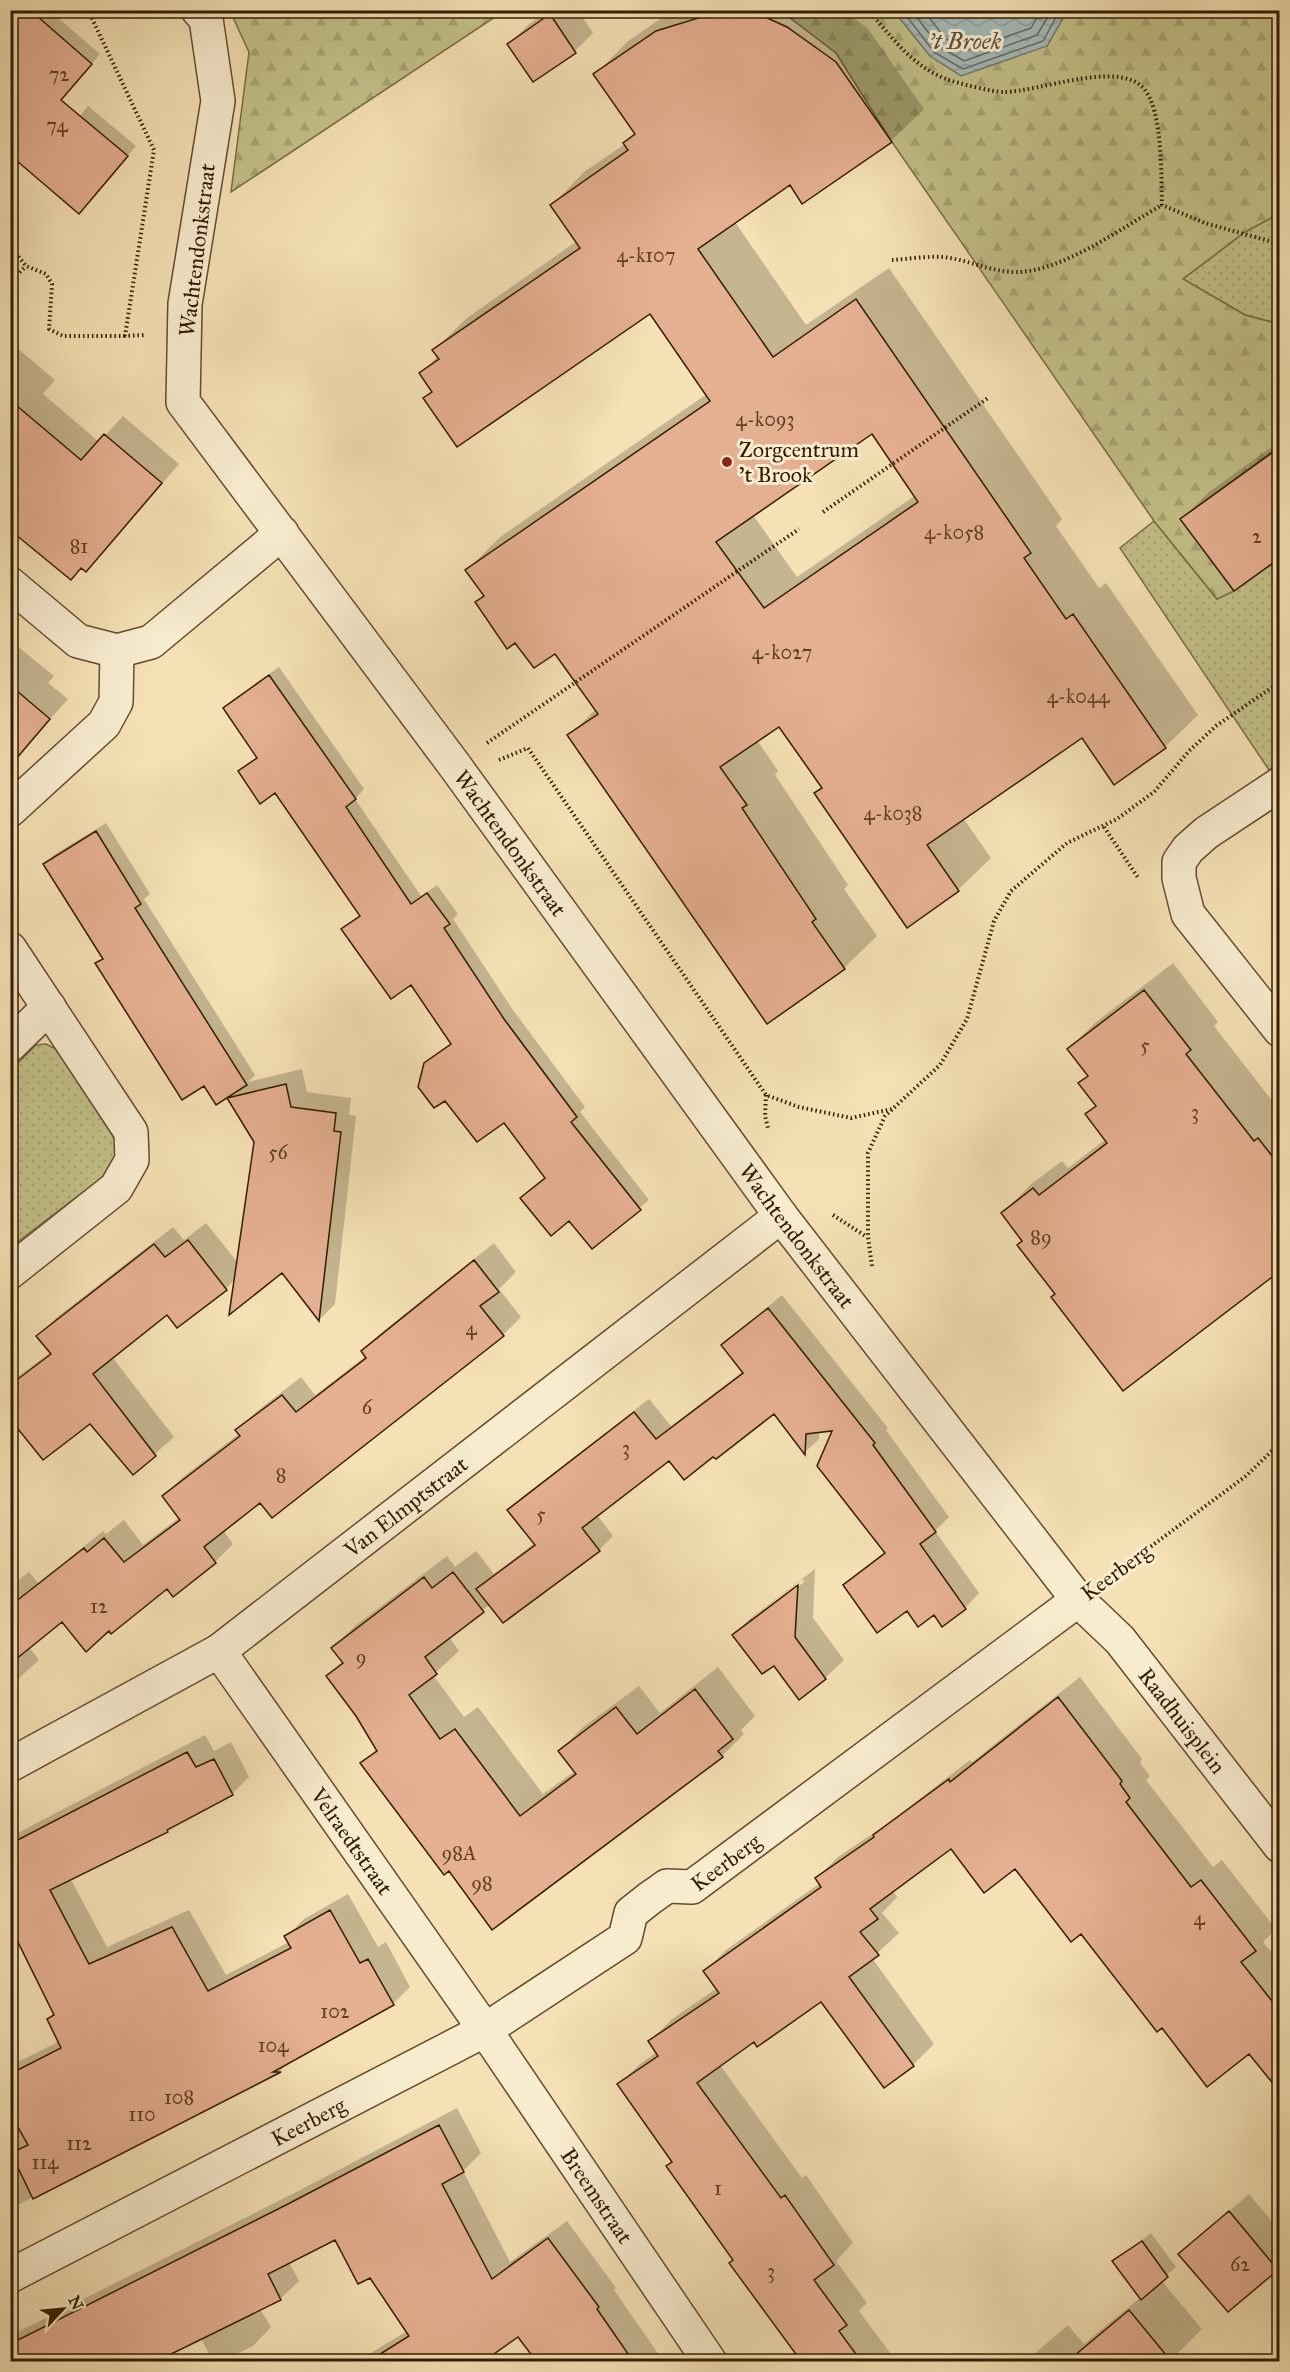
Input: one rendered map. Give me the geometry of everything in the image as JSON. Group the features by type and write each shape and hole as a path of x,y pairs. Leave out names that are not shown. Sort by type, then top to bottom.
{"street":[{"name":"Wachtendonkstraat","path":"198,10 206,19 218,101 185,304 183,402 455,766 781,1216 1078,1600"},
{"path":"10,584 78,641 117,651 151,642 282,533"},
{"path":"10,810 104,724 116,702 117,651"},
{"path":"1280,784 1206,833 1188,849 1179,862 1179,878 1188,914 1280,1030"},
{"path":"10,949 131,1132 132,1160 116,1188 10,1272"},
{"path":"10,1045 50,1007"},
{"name":"Van Elmptstraat","path":"10,1765 219,1651 781,1216"},
{"name":"Raadhuisplein","path":"1078,1600 1120,1640 1280,1846"},
{"name":"Keerberg","path":"10,2276 485,2030 625,1938 631,1913 650,1898 668,1886 692,1887 1078,1600"},
{"name":"Velraedtstraat","path":"219,1651 485,2030"},
{"name":"Breemstraat","path":"485,2030 710,2361"}],"path":[{"path":"88,10 154,150 125,336"},
{"path":"868,10 910,58 945,79 1003,92 1108,76 1127,77 1144,89 1155,110 1160,150 1162,205"},
{"path":"1162,205 1205,223 1280,244"},
{"path":"892,260 943,257 995,270 1018,272 1042,269 1062,262 1162,205"},
{"path":"10,246 26,266 46,274 52,284 49,329 63,336 184,333"},
{"path":"10,282 26,266"},
{"path":"823,512 988,398"},
{"path":"455,766 799,529"},
{"path":"873,1271 867,1237 867,1153 885,1116 940,1065 968,1019 994,921 1011,891 1067,843 1118,819 1154,792 1189,751 1216,726 1280,682"},
{"path":"489,741 500,761 528,748 766,1095 799,1107 851,1118 892,1109"},
{"name":"Keerberg","path":"1078,1600 1245,1476 1280,1443"}],"green space":[{"path":"230,11 504,11 231,192 249,52"},
{"path":"781,11 894,11 930,56 1047,46 1067,11 1279,11 1279,214 1245,232 1183,279 1245,315 1279,324 1279,447 1181,519 1234,591 1217,599 1154,521 892,142 836,53"},
{"path":"1279,212 1279,324 1245,315 1183,279 1245,232"},
{"path":"1154,521 1217,599 1234,591 1279,558 1280,762 1269,770 1120,548"},
{"path":"46,1044 58,1050 112,1134 118,1150 113,1169 11,1247 11,1070 36,1045"}],"water":[{"name":"'t Broek","path":"894,11 1067,11 1047,46 961,76 930,56"}],"building":[{"path":"10,10 30,10 92,64 61,100 128,156 79,214 10,155"},
{"name":"Zorgcentrum 't Brook","path":"743,13 765,17 787,27 836,62 892,142 802,204 790,185 698,249 773,357 856,299 1031,553 1024,558 1066,619 1073,614 1166,748 1114,785 1082,738 927,845 959,891 907,928 814,793 822,788 779,727 720,767 747,805 742,808 816,919 812,922 845,969 767,1024 567,735 598,714 555,654 534,668 515,643 507,649 475,602 484,596 465,570 710,401 650,314 457,447 423,398 432,392 419,373 439,359 432,350 580,248 550,205 628,150 623,143 635,134 593,74 656,31 708,15","holes":["872,434 918,502 764,608 716,542"]},
{"path":"550,14 576,53 533,82 507,44"},
{"path":"10,400 81,460 104,434 162,483 86,572 81,568 71,580 10,530"},
{"path":"1280,447 1280,558 1234,591 1180,519"},
{"path":"269,675 356,799 346,807 411,904 427,893 450,924 444,928 504,1019 577,1117 571,1122 641,1210 592,1249 569,1221 551,1236 520,1198 545,1178 504,1123 477,1142 445,1101 434,1108 418,1087 424,1063 451,1044 411,985 391,999 341,929 360,916 275,793 260,804 238,771 257,758 223,708"},
{"path":"10,685 50,719 10,766"},
{"path":"96,831 141,904 135,908 247,1085 216,1105 204,1086 182,1100 95,963 103,959 43,864"},
{"path":"1144,990 1191,1050 1186,1054 1254,1141 1258,1138 1280,1166 1280,1271 1123,1391 1051,1297 1055,1294 1017,1245 1022,1241 1001,1213 1033,1188 1039,1195 1107,1143 1085,1114 1096,1106 1078,1083 1088,1076 1067,1049"},
{"path":"286,1084 291,1107 336,1113 334,1131 341,1132 319,1321 282,1273 229,1315 254,1142 227,1098"},
{"path":"188,1240 227,1290 177,1328 167,1315 93,1374 156,1456 133,1475 90,1424 43,1460 10,1419 10,1385 51,1354 36,1336 154,1244 165,1257"},
{"path":"474,1260 499,1292 480,1306 504,1336 272,1518 260,1503 204,1547 216,1563 173,1597 167,1589 111,1634 109,1631 86,1652 62,1622 10,1664 10,1606 84,1548 87,1552 104,1538 124,1562 180,1520 162,1496 240,1436 235,1430 282,1395 296,1412 366,1358 361,1351"},
{"path":"768,1308 875,1443 873,1445 936,1532 920,1544 966,1609 942,1627 934,1615 918,1627 907,1611 877,1633 843,1585 885,1553 817,1466 832,1431 806,1434 805,1455 774,1414 716,1459 713,1457 684,1480 669,1461 582,1528 600,1551 503,1623 476,1589 535,1545 507,1510 634,1412 656,1439 743,1373 721,1345"},
{"path":"453,1572 484,1612 425,1657 437,1674 409,1695 440,1739 455,1729 520,1816 576,1774 558,1751 616,1707 637,1734 695,1689 733,1739 718,1751 723,1757 492,1930 449,1871 444,1875 360,1763 377,1751 356,1716 326,1676 343,1663 331,1648 424,1577 432,1588"},
{"path":"798,1585 795,1637 826,1679 799,1700 774,1666 762,1674 732,1635"},
{"path":"1058,1697 1122,1781 1120,1784 1130,1798 1126,1802 1191,1887 1201,1880 1256,1951 1241,1962 1280,2011 1280,2092 1249,2054 1207,2087 1162,2028 1157,2032 1081,1934 1071,1942 1015,1869 984,1893 951,1849 870,1909 878,1919 860,1932 879,1955 849,1977 914,2066 884,2088 821,2002 757,2047 754,2042 697,2083 781,2198 785,2195 834,2265 814,2280 847,2325 839,2331 861,2361 801,2361 729,2263 733,2260 666,2166 672,2162 617,2084 658,2056 648,2041 719,1993 703,1971 821,1887 815,1878 874,1837 873,1835 949,1779 950,1782"},
{"path":"187,1752 196,1767 214,1759 233,1795 167,1830 168,1832 50,1890 89,1964 172,1927 208,1991 291,1948 284,1936 330,1910 360,1963 368,1959 394,2005 273,2072 281,2072 33,2199 11,2153 28,2145 10,2113 10,2074 61,2048 47,2019 54,2015 10,1926 10,1844"},
{"path":"439,2125 464,2172 442,2184 492,2279 548,2238 599,2307 597,2309 633,2361 536,2361 518,2337 484,2361 369,2361 409,2336 370,2278 358,2284 335,2240 268,2274 281,2300 157,2361 10,2361 10,2344"},
{"path":"1229,2211 1278,2270 1228,2312 1178,2254"},
{"path":"1142,2241 1168,2277 1141,2300 1112,2261"},
{"path":"1129,2310 1171,2361 1068,2361"}],"place":[{"name":"Zorgcentrum 't Brook","path":"727,462"}]}
